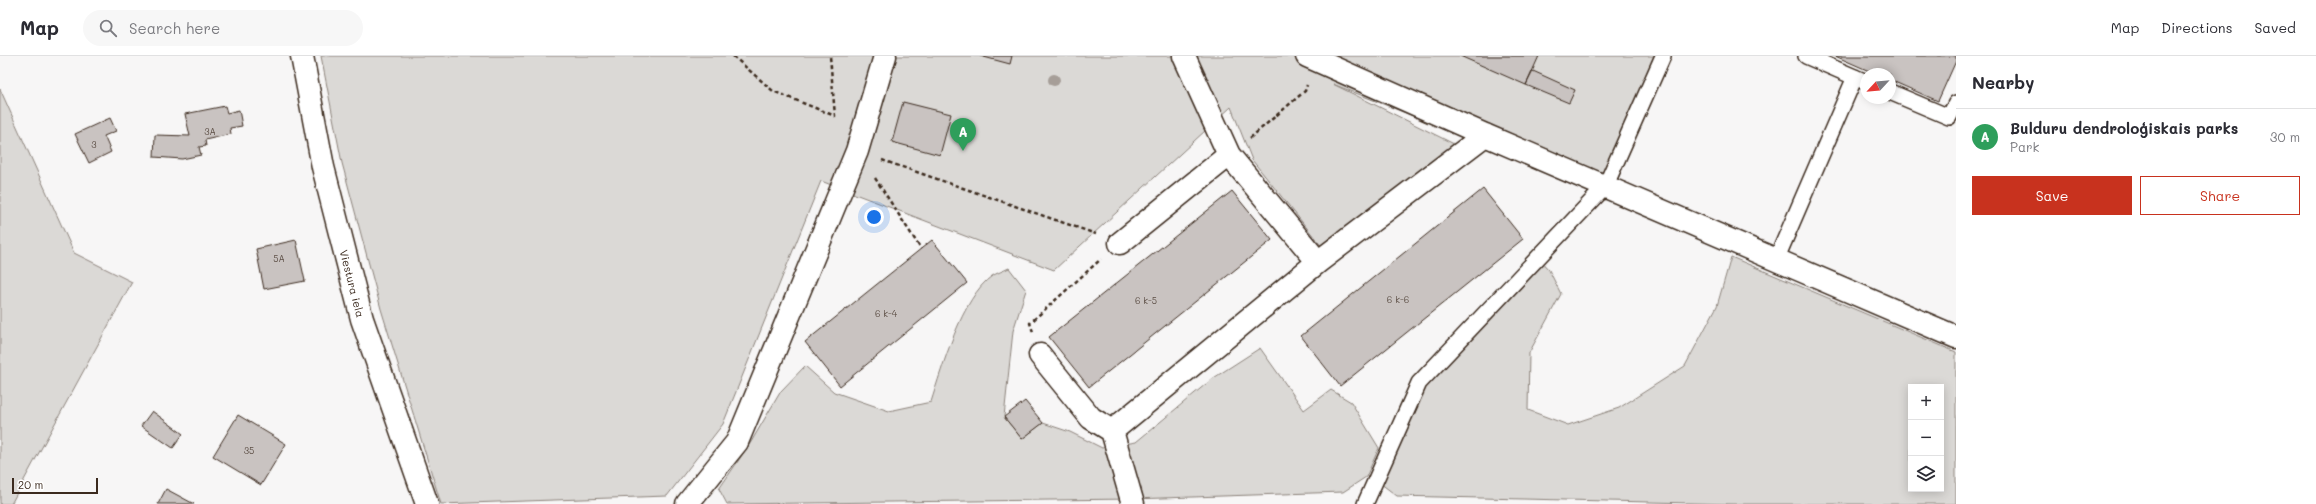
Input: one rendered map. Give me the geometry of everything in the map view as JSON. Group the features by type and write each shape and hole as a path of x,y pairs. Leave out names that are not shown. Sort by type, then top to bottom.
{"street":[{"name":"Viestura iela","path":"302,56 323,167 362,320 427,504"},
{"path":"687,504 737,442 857,151 885,56"},
{"path":"1184,56 1229,155 1318,262"},
{"path":"1312,58 1605,187 1956,337"},
{"path":"1112,430 1318,262 1485,135"},
{"path":"1120,243 1229,155"},
{"path":"1040,355 1091,418 1112,430 1133,504"}],"lane":[{"path":"1365,504 1419,383 1605,187 1663,56"},
{"path":"1776,260 1860,79 1806,56"},
{"path":"1896,95 1949,117 1956,103"}],"path":[{"path":"733,56 773,91 836,116 830,56"},
{"path":"1229,155 1305,91 1312,58"},
{"path":"857,151 1120,243 1030,323 1040,355"},
{"path":"857,151 921,249"}],"shaded area":[{"path":"321,56 1670,56 1611,195 1333,84 1456,145 1323,248 1252,160 1231,107 1054,270 821,181 723,424 667,496 441,504 381,309 342,163"},
{"path":"0,89 74,253 132,282 11,504 0,504"},
{"path":"1731,257 1956,352 1956,504 1734,504 1397,496 1376,480 1419,383 1538,258 1549,270 1561,294 1529,353 1528,410 1568,425 1619,408 1685,366 1717,306"},
{"path":"1009,268 1026,290 1013,331 1004,417 1022,439 1043,423 1070,432 1102,448 1136,442 1212,379 1260,348 1304,410 1331,390 1351,402 1379,448 1366,477 1343,492 1132,499 727,504 719,489 751,442 781,391 805,366 834,392 889,411 931,402 954,334 971,300 981,286 992,276"}],"building":[{"path":"980,56 1012,56 1010,64"},
{"path":"1460,56 1539,56 1526,85"},
{"path":"1835,56 1956,56 1956,61 1938,101 1896,83 1896,68 1862,68"},
{"path":"1533,71 1575,90 1569,103 1526,85"},
{"path":"903,102 951,114 940,155 892,142"},
{"path":"225,106 227,113 239,110 242,126 230,128 231,134 205,140 206,146 199,147 201,155 182,159 154,157 155,135 190,136 185,114"},
{"path":"110,118 116,131 104,136 111,152 89,163 75,134"},
{"path":"1483,189 1523,239 1340,386 1301,336"},
{"path":"1232,191 1272,240 1089,387 1049,337"},
{"path":"296,240 305,281 264,289 256,249"},
{"path":"932,240 967,283 840,386 805,342"},
{"path":"1025,401 1043,423 1022,439 1004,417"},
{"path":"152,411 183,434 173,448 141,426"},
{"path":"238,415 286,444 261,485 213,456"},
{"path":"166,489 194,504 158,504"}],"place":[{"name":"Bulduru dendroloģiskais parks","path":"963,151"}]}
